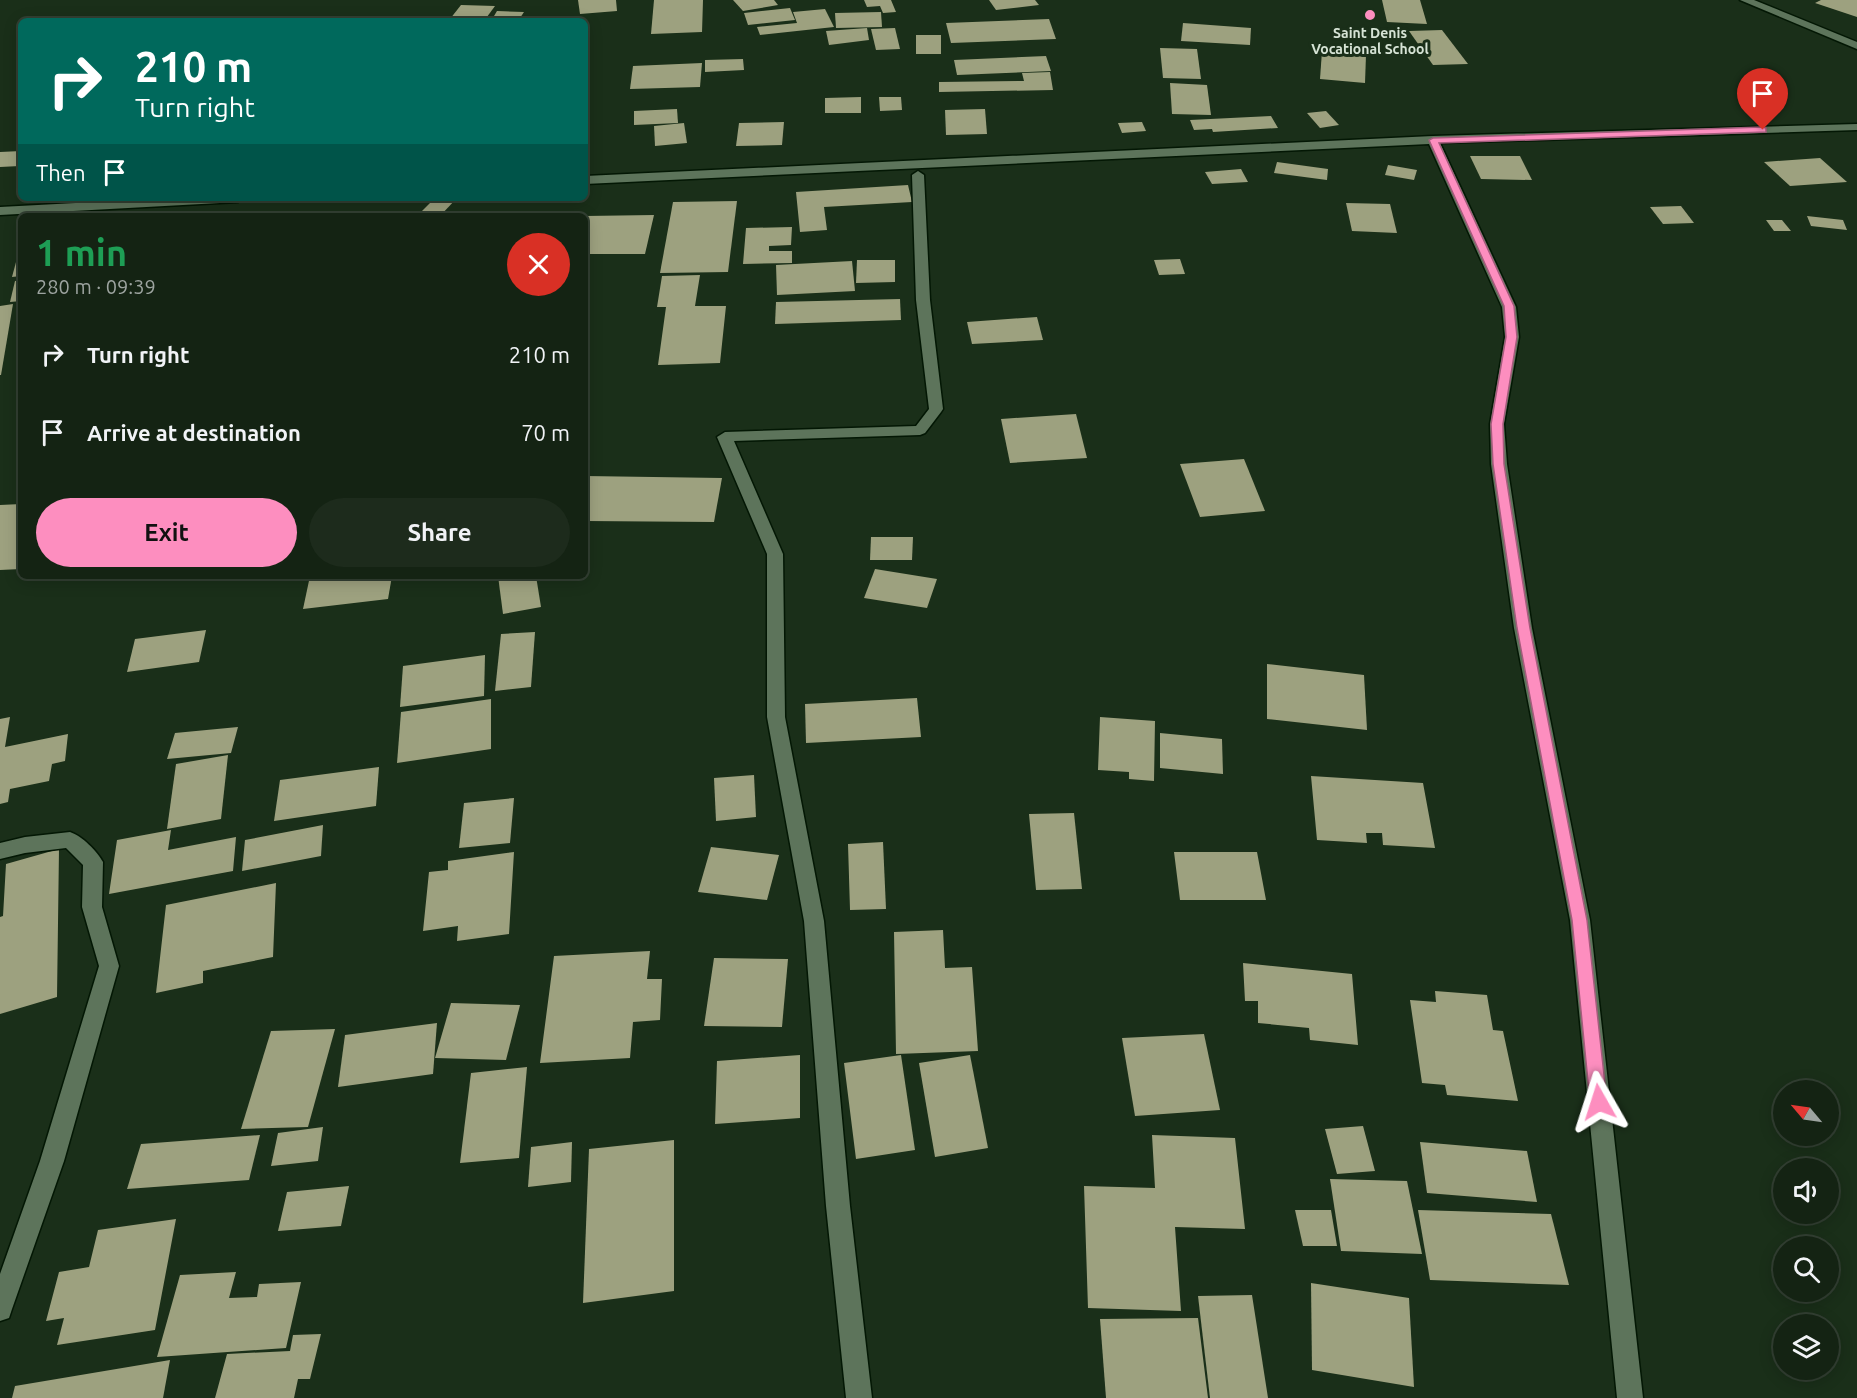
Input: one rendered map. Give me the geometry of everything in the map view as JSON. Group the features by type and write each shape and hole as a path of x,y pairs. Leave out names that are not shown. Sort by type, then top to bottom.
{"street":[{"path":"1745,0 1857,46"},
{"path":"588,180 1433,140 1857,127"},
{"path":"1433,140 1509,306 1512,337 1497,424 1499,464 1523,628 1580,920 1630,1398"},
{"path":"859,1398 838,1206 814,921 776,717 776,554 725,437 920,430 936,409 923,300 918,175"},
{"path":"0,211 183,201"},
{"path":"0,851 25,845 70,840 93,862 92,907 109,966 52,1161 0,1309"}],"building":[{"path":"578,0 616,0 617,11 580,14"},
{"path":"654,0 703,0 702,32 651,34"},
{"path":"733,0 774,0 778,5 743,11"},
{"path":"864,0 891,0 896,12 883,13 880,6 867,7"},
{"path":"989,0 1035,0 1039,5 996,10"},
{"path":"1382,0 1420,0 1427,24 1387,22"},
{"path":"1821,0 1857,0 1857,17 1815,3"},
{"path":"461,5 495,6 486,18 451,18"},
{"path":"790,8 795,20 748,25 744,13"},
{"path":"825,9 834,27 760,35 757,27 797,23 793,12"},
{"path":"497,11 524,12 520,18 493,18"},
{"path":"881,12 882,27 836,28 835,13"},
{"path":"1049,19 1056,39 951,43 946,23"},
{"path":"1183,23 1251,28 1250,45 1181,41"},
{"path":"867,28 869,40 829,45 826,31"},
{"path":"895,28 900,49 876,50 871,29"},
{"path":"1442,30 1468,64 1433,65 1409,31"},
{"path":"916,35 941,35 941,54 916,54"},
{"path":"1160,48 1197,49 1201,79 1163,78"},
{"path":"1322,51 1366,55 1365,83 1320,79"},
{"path":"1046,56 1051,71 957,75 954,60"},
{"path":"743,59 744,70 705,72 705,60"},
{"path":"702,63 700,87 630,89 633,66"},
{"path":"1050,72 1053,90 939,92 939,82 1024,81 1022,73"},
{"path":"1170,83 1207,85 1211,115 1172,114"},
{"path":"861,97 861,113 825,113 825,98"},
{"path":"879,97 901,97 902,110 880,111"},
{"path":"677,109 678,123 634,125 634,111"},
{"path":"985,109 987,134 946,135 945,110"},
{"path":"1326,111 1339,125 1320,128 1307,113"},
{"path":"1271,116 1278,128 1213,132 1212,129 1194,130 1190,120"},
{"path":"784,122 782,145 736,146 739,123"},
{"path":"1142,122 1146,131 1122,133 1118,123"},
{"path":"684,123 687,143 655,146 654,126"},
{"path":"18,151 18,166 0,167 0,152"},
{"path":"1470,156 1520,156 1532,180 1481,179"},
{"path":"1820,158 1847,182 1790,186 1764,162"},
{"path":"1277,162 1328,169 1327,180 1274,173"},
{"path":"1388,165 1417,170 1414,180 1385,175"},
{"path":"1241,169 1248,182 1212,184 1205,172"},
{"path":"908,185 912,202 824,207 827,230 800,232 796,192"},
{"path":"432,201 454,201 443,213 420,213"},
{"path":"737,201 728,272 660,273 673,202"},
{"path":"1346,203 1390,204 1397,233 1352,231"},
{"path":"1681,206 1694,223 1663,224 1650,207"},
{"path":"397,211 396,213 365,212"},
{"path":"654,215 645,254 588,254 588,216"},
{"path":"1807,216 1843,220 1847,230 1811,226"},
{"path":"1766,220 1782,220 1791,231 1774,231"},
{"path":"792,227 791,245 769,246 769,251 792,251 792,263 743,264 746,228"},
{"path":"18,255 18,276 12,277"},
{"path":"1180,259 1185,274 1159,275 1154,260"},
{"path":"857,260 895,260 895,282 856,283"},
{"path":"852,261 855,291 777,295 776,265"},
{"path":"700,275 695,306 726,306 720,363 658,365 666,307 657,307 662,276"},
{"path":"18,280 18,301 10,302 15,281"},
{"path":"900,299 901,320 775,324 776,302"},
{"path":"13,304 1,375 0,375 0,306"},
{"path":"1037,317 1043,340 972,344 967,322"},
{"path":"1076,414 1087,458 1010,463 1001,419"},
{"path":"1244,459 1265,511 1200,517 1180,464"},
{"path":"588,476 722,478 714,522 588,521"},
{"path":"18,504 18,569 0,570 0,505"},
{"path":"871,537 913,537 912,560 870,560"},
{"path":"875,569 937,579 927,608 864,598"},
{"path":"309,579 391,579 388,599 303,609"},
{"path":"498,579 536,579 541,607 503,614"},
{"path":"206,630 199,662 127,672 135,639"},
{"path":"535,632 531,687 495,691 501,634"},
{"path":"485,655 484,696 400,707 403,666"},
{"path":"1267,664 1364,675 1367,730 1267,719"},
{"path":"917,698 921,737 806,743 805,704"},
{"path":"491,699 491,749 397,763 401,712"},
{"path":"10,717 5,747 68,734 65,761 52,764 49,781 10,789 8,802 0,804 0,719"},
{"path":"1100,717 1155,721 1154,781 1129,779 1129,772 1098,770"},
{"path":"238,727 231,753 167,759 175,733"},
{"path":"1160,733 1222,739 1223,774 1160,768"},
{"path":"228,755 221,819 167,829 176,764"},
{"path":"379,767 376,806 274,821 280,780"},
{"path":"754,775 756,817 716,821 714,778"},
{"path":"1311,776 1423,783 1435,848 1383,845 1382,833 1366,833 1367,843 1317,840"},
{"path":"514,798 510,843 459,848 464,803"},
{"path":"1074,813 1082,889 1036,890 1029,814"},
{"path":"323,825 321,856 242,871 245,840"},
{"path":"171,830 168,850 236,837 233,871 109,894 117,840"},
{"path":"883,842 886,909 850,910 848,844"},
{"path":"711,847 779,855 767,900 698,892"},
{"path":"59,849 57,997 0,1014 0,917 3,916 6,864"},
{"path":"514,852 509,934 457,941 458,926 423,931 429,872 448,870 448,861"},
{"path":"1174,852 1257,852 1266,900 1180,900"},
{"path":"276,883 273,957 203,971 203,983 156,993 166,905"},
{"path":"943,930 945,968 972,967 978,1051 896,1054 894,932"},
{"path":"650,951 647,979 662,979 660,1020 633,1022 630,1058 540,1063 554,956"},
{"path":"714,958 788,959 782,1027 704,1026"},
{"path":"1243,963 1352,974 1358,1045 1310,1040 1309,1028 1258,1023 1258,1001 1245,1001"},
{"path":"1435,991 1487,995 1493,1030 1503,1031 1518,1101 1447,1095 1445,1085 1422,1083 1410,1000 1436,1002"},
{"path":"451,1003 520,1005 506,1060 435,1058"},
{"path":"437,1023 433,1074 338,1087 345,1035"},
{"path":"335,1029 308,1127 241,1129 271,1031"},
{"path":"1204,1034 1220,1110 1135,1116 1122,1038"},
{"path":"800,1055 800,1118 715,1124 717,1061"},
{"path":"901,1055 915,1150 856,1159 844,1063"},
{"path":"970,1055 988,1148 935,1157 919,1063"},
{"path":"527,1067 519,1158 460,1163 471,1073"},
{"path":"1363,1126 1375,1171 1337,1174 1325,1129"},
{"path":"323,1127 318,1161 271,1166 278,1133"},
{"path":"260,1135 249,1180 127,1189 141,1144"},
{"path":"1152,1135 1235,1138 1245,1229 1175,1227 1181,1311 1088,1308 1084,1186 1155,1188"},
{"path":"674,1140 674,1291 583,1303 589,1149"},
{"path":"572,1142 571,1182 528,1187 531,1147"},
{"path":"1420,1142 1527,1151 1537,1202 1427,1193"},
{"path":"1330,1179 1407,1181 1422,1254 1341,1251"},
{"path":"349,1186 341,1226 278,1231 287,1192"},
{"path":"1295,1210 1331,1210 1337,1246 1303,1246"},
{"path":"1418,1210 1551,1214 1569,1285 1430,1280"},
{"path":"176,1219 155,1330 57,1345 64,1318 46,1321 59,1272 89,1267 98,1230"},
{"path":"236,1272 229,1298 257,1297 259,1284 301,1282 286,1348 157,1357 180,1275"},
{"path":"1311,1283 1409,1298 1414,1387 1312,1370"},
{"path":"1252,1295 1268,1398 1210,1398 1198,1296"},
{"path":"1198,1318 1208,1398 1106,1398 1100,1319"},
{"path":"321,1334 310,1379 298,1379 294,1398 215,1398 227,1354 290,1351 293,1335"},
{"path":"170,1360 163,1398 12,1398 15,1386"}],"place":[{"name":"Saint Denis Vocational School","path":"1370,15"}],"route":[{"path":"1599,1102 1580,920 1523,628 1499,464 1497,424 1512,337 1509,306 1433,140 1763,130"}]}
